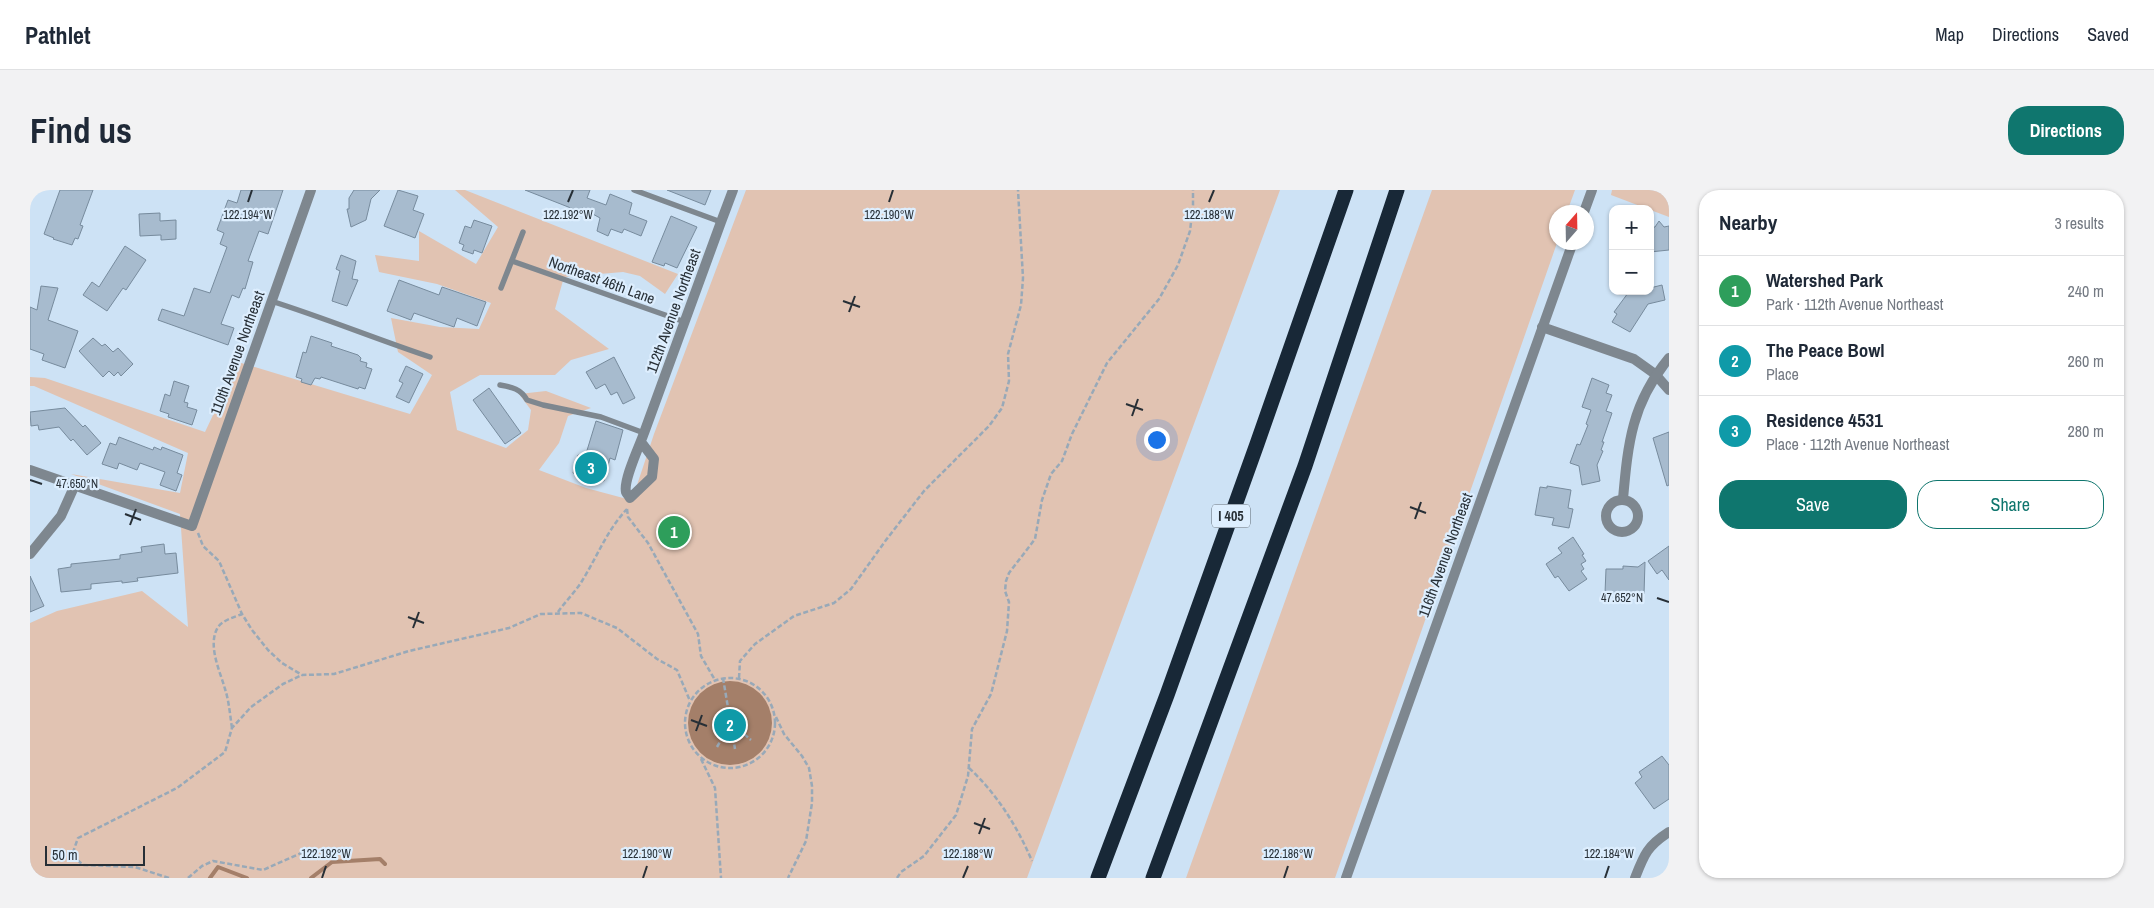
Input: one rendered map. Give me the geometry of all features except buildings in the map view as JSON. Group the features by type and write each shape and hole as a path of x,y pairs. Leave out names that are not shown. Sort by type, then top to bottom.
{"highway":[{"name":"I 405","path":"1098,878 1167,695 1346,190"},
{"path":"1153,878 1305,466 1397,190"}],"street":[{"name":"110th Avenue Northeast","path":"192,526 311,190"},
{"name":"112th Avenue Northeast","path":"630,498 626,491 627,480 733,190"},
{"path":"1587,205 1592,190"},
{"name":"116th Avenue Northeast","path":"1346,878 1570,250"},
{"path":"1542,327 1634,359 1655,374 1669,390"},
{"path":"1623,499 1630,434 1642,398 1655,374 1669,358"},
{"path":"630,498 652,477 654,459 643,437"},
{"path":"30,470 74,487 192,526"},
{"path":"30,554 61,516 74,487"},
{"path":"1635,878 1644,854 1653,844 1669,832"}],"lane":[{"path":"634,190 721,222"},
{"path":"501,288 523,232"},
{"name":"Northeast 46th Lane","path":"512,261 685,322"},
{"path":"272,301 324,317 365,335 430,357"},
{"path":"500,385 523,393 527,400 601,417 643,437"}],"path":[{"path":"739,678 740,661 755,644 794,616 834,603 850,589 924,491 989,426 1002,408 1009,381 1008,354 1021,305 1023,278 1018,190"},
{"path":"897,878 901,872 924,856 956,815 968,776 968,756 972,729 991,694 1007,631 1009,602 1005,591 1009,573 1035,540 1042,500 1051,474 1062,461 1091,394 1107,363 1159,299 1178,265 1190,230 1194,205 1193,190"},
{"path":"630,498 627,509 628,517 648,543 698,634 702,656 715,680"},
{"path":"558,612 581,583 614,522 627,509"},
{"path":"192,526 199,535 203,546 219,560 242,614 252,630 268,650 282,663 302,675"},
{"path":"232,728 263,698 293,678 302,675 334,674 410,651 509,628 541,614 558,612 582,613 617,628 658,659 677,670 690,701"},
{"path":"169,878 134,867 83,865 72,855 78,838 177,788 225,752 232,728 225,688 218,668 215,637 218,627 224,622 242,614"},
{"path":"723,678 734,749"},
{"path":"720,878 715,788 701,758 692,748 684,725 690,701 701,688 715,680 739,678 752,683 763,691 771,702 784,734 809,768 812,802 806,841 788,878"},
{"path":"701,758 723,768 747,765 758,759 773,740 776,728 775,715"},
{"path":"731,723 751,740"},
{"path":"717,747 731,723"},
{"path":"969,768 980,778 1007,812 1032,862"},
{"path":"188,878 202,866 213,861 263,870 308,850"}],"shaded area":[{"path":"455,190 465,190 678,274 665,294 640,276 623,272 564,277 555,309 609,349 571,360 555,375 480,375 450,392 457,430 506,448 528,430 531,410 519,394 546,391 591,408 568,416 559,443 539,470 586,488 627,499 633,497 654,434 746,190 1280,190 1027,878 30,878 30,623 57,611 142,591 188,627 180,514 71,474 180,493 188,453 34,386 30,386 30,377 45,378 205,432 238,362 410,414 432,375 398,352 391,318 440,327 479,329 491,303 437,284 379,272 375,255 419,261 419,231 476,264 498,227"},
{"path":"1432,190 1575,190 1570,205 1549,205 1549,250 1555,250 1335,878 1186,878"},
{"path":"1612,190 1669,190 1669,217 1654,211 1654,205 1637,205 1611,195"},
{"path":"722,681 738,681 754,688 765,699 772,715 769,739 760,753 754,758 738,765 722,765 706,758 695,747 688,731 688,715 695,699 706,688"}],"waterway":[{"path":"311,878 332,862 380,859 385,864"},
{"path":"210,878 218,867 247,878"}],"place":[{"name":"Residence 4531","path":"591,468"},
{"name":"Watershed Park","path":"674,532"},
{"name":"The Peace Bowl","path":"730,725"}]}
